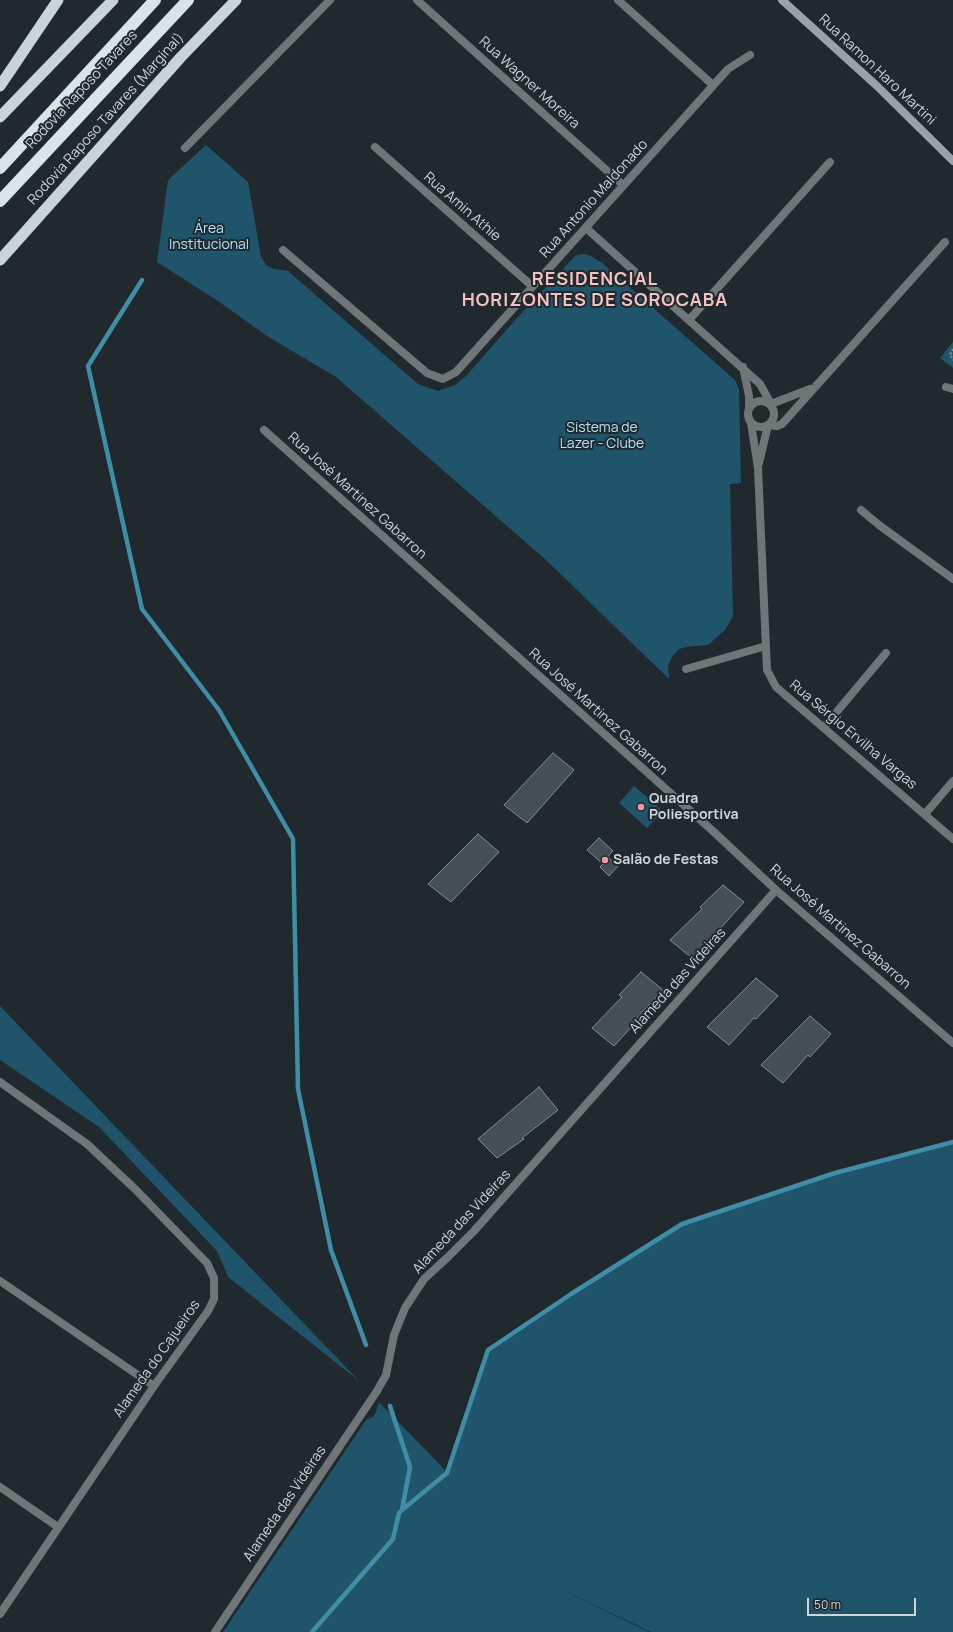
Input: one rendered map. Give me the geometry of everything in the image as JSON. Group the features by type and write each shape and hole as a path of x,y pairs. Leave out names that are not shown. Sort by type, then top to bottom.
{"highway":[{"path":"0,86 58,0"},
{"path":"0,117 113,0"},
{"name":"Rodovia Raposo Tavares","path":"0,168 155,0"},
{"name":"Rodovia Raposo Tavares","path":"0,201 188,0"},
{"name":"Rodovia Raposo Tavares (Marginal)","path":"0,260 181,57 236,0"}],"main road":[{"name":"Rua Ramon Haro Martini","path":"782,0 877,86 953,161"}],"street":[{"path":"185,148 330,0"},
{"name":"Rua Wagner Moreira","path":"417,0 623,185"},
{"path":"618,0 713,85"},
{"name":"Rua Antonio Maldonado","path":"283,250 427,373 443,379 456,372 728,69 750,56"},
{"name":"Rua Amin Athie","path":"375,147 532,286"},
{"path":"689,320 830,162"},
{"name":"Rua Sérgio Ervilha Vargas","path":"586,228 743,367 760,384 774,409 774,415 772,423 768,425 758,468"},
{"path":"751,423 762,427 768,425 777,426 782,424 811,389 945,242"},
{"name":"Rua Sérgio Ervilha Vargas","path":"743,367 749,396 749,406 747,412 751,423 758,468 767,670 776,687 953,839"},
{"path":"749,406 760,400 771,404 811,389"},
{"name":"Rua José Martinez Gabarron","path":"264,430 708,826 776,890 953,1043"},
{"path":"861,510 879,525 953,579"},
{"path":"686,669 766,646"},
{"path":"824,727 886,653"},
{"path":"925,814 953,781"},
{"name":"Alameda das Videiras","path":"215,1632 377,1391 386,1375 394,1335 405,1308 424,1279 448,1258 474,1231 776,890"},
{"name":"Alameda do Cajueiros","path":"0,1082 87,1144 134,1188 207,1263 214,1278 214,1298 208,1311 154,1386 0,1614"},
{"path":"0,1281 154,1386"},
{"path":"0,1487 58,1526"}],"path":[{"path":"953,349 950,355 953,360"}],"green space":[{"name":"Sistema de Lazer - Clube","path":"206,145 248,182 261,257 267,266 288,271 418,384 438,391 455,385 467,375 516,319 575,256 582,254 589,255 601,262 735,380 739,389 741,483 730,484 733,616 725,630 708,645 679,649 672,657 668,666 669,679 546,560 336,377 267,336 218,301 157,262 168,180"},
{"path":"953,342 953,368 940,358"},
{"name":"Quadra Poliesportiva","path":"634,786 663,811 647,828 619,803"},
{"path":"0,1006 359,1381 228,1277 217,1251 99,1127 0,1060"},
{"path":"953,1142 953,1632 651,1632 548,1583 649,1632 223,1632 366,1420 373,1417 379,1402 447,1472 488,1350 571,1294 682,1224 835,1173"}],"building":[{"path":"553,753 574,770 527,823 504,805"},
{"path":"478,834 499,852 451,902 428,884"},
{"name":"Salão de Festas","path":"599,838 613,851 602,863 587,850"},
{"path":"609,858 618,866 609,876 600,867"},
{"path":"723,885 744,902 693,959 670,940 702,909 700,907"},
{"path":"641,972 663,990 633,1022 635,1023 614,1046 592,1028 622,997 619,995"},
{"path":"756,978 778,996 756,1019 754,1018 729,1045 707,1027"},
{"path":"810,1016 831,1034 810,1057 808,1055 783,1083 761,1065"},
{"path":"539,1087 558,1110 522,1138 524,1139 497,1158 478,1139"}],"waterway":[{"path":"142,280 88,366 142,609 219,710 293,839 298,1089 331,1250 366,1345"},
{"path":"402,1510 447,1473 488,1350 571,1294 682,1224 835,1173 953,1142"},
{"path":"312,1632 393,1539 399,1513 402,1510 410,1467 390,1406"}],"place":[{"name":"Quadra Poliesportiva","path":"641,807"},
{"name":"Salão de Festas","path":"605,860"}],"district":[{"name":"RESIDENCIAL HORIZONTES DE SOROCABA","path":"595,290"}],"park label":[{"name":"Área Institucional","path":"209,238"}]}
